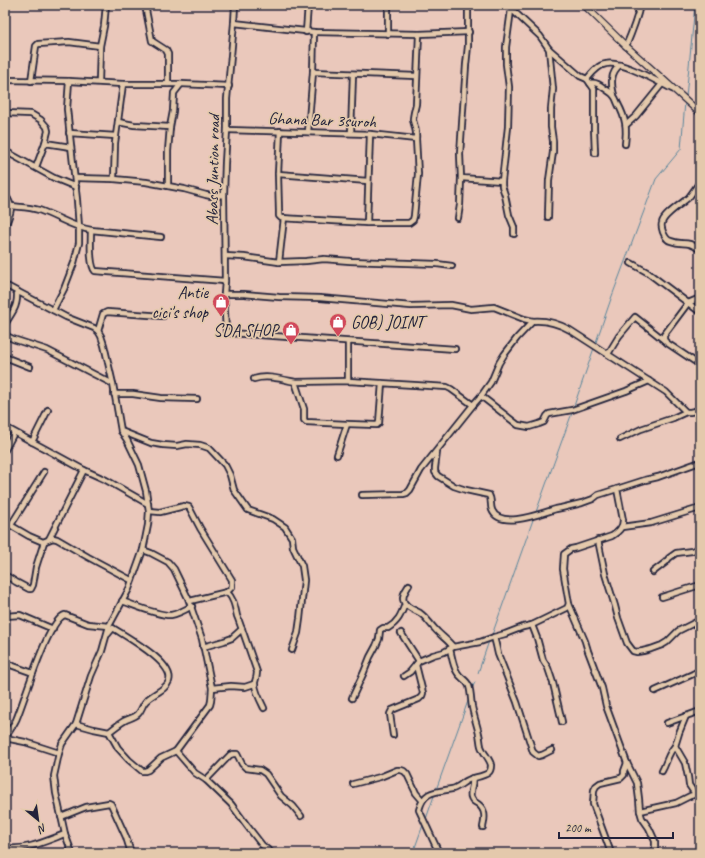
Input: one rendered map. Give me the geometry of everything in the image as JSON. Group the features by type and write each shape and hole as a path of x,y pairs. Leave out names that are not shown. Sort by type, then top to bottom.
{"street":[{"path":"98,82 100,46 106,5"},
{"path":"145,5 152,41 166,50 168,54 168,84"},
{"name":"Abass Juntion road","path":"235,5 227,99 224,195 224,294 226,331 230,333 348,342"},
{"path":"306,32 308,5"},
{"path":"388,5 388,34"},
{"path":"458,218 460,205 460,154 469,32 468,5"},
{"path":"506,5 540,36 549,48 580,76 599,84 614,95"},
{"path":"584,5 626,46 700,113"},
{"path":"626,46 638,16 640,5"},
{"path":"511,10 506,47 506,64 509,86 508,127 502,186 507,201 509,215 514,227 514,234"},
{"path":"234,24 306,32 388,34 469,32"},
{"path":"308,132 314,32"},
{"path":"280,131 278,211 281,218 367,223 410,223 413,220 418,174 417,134 413,116 416,104 418,34"},
{"path":"31,81 36,46 38,44 69,42 100,46"},
{"path":"548,217 553,152 551,109 553,89 549,48"},
{"path":"595,153 594,89 589,81 591,73 607,63 620,65 634,70 676,91"},
{"path":"620,65 615,69 611,82 614,95 623,114 626,125 624,144"},
{"path":"312,72 416,76"},
{"path":"351,133 353,74"},
{"path":"5,80 229,86"},
{"path":"53,310 64,289 74,263 79,244 76,187 67,109 69,81"},
{"path":"114,179 116,136 122,84"},
{"path":"168,186 168,151 174,93 181,84"},
{"path":"626,125 636,116 662,84"},
{"path":"5,113 31,114 41,120 47,127 48,131 45,143 36,167"},
{"path":"118,122 170,127"},
{"name":"Ghana Bar 3suroh","path":"227,130 351,133 416,139"},
{"path":"69,133 116,136"},
{"path":"367,223 370,134"},
{"path":"45,143 71,147"},
{"path":"5,151 54,178 76,187"},
{"path":"278,174 368,181"},
{"path":"75,178 146,182 211,196 224,195"},
{"path":"460,178 502,181"},
{"path":"700,182 690,196 667,216 662,223 666,239 675,242 688,243 696,246 700,250"},
{"path":"5,195 11,206 5,226"},
{"path":"11,206 37,210 65,222 91,230 161,237"},
{"path":"279,262 284,218"},
{"path":"91,230 92,261 94,271 225,281"},
{"path":"225,256 279,262 324,259 452,266"},
{"path":"631,262 647,272 700,312"},
{"path":"5,285 66,317 98,331 104,345 113,384 121,431 139,465 148,504 148,525 143,550 129,589 109,626 104,643"},
{"path":"5,324 15,308 17,291"},
{"path":"224,294 320,298 411,306 451,305 471,309 494,307 524,319 549,322 570,330 666,392 686,412"},
{"path":"664,340 664,335 688,303 700,298"},
{"path":"98,331 103,314 107,312 163,316"},
{"path":"608,354 619,336 635,317 666,343 700,364"},
{"path":"362,495 403,494 410,490 421,470 491,382 499,363 516,338 533,321"},
{"path":"5,333 13,339 47,350 113,384"},
{"path":"348,381 348,342 454,349"},
{"path":"5,357 30,368"},
{"path":"254,379 272,378 295,382 348,381 447,387 473,405"},
{"path":"481,396 518,425 529,427 544,422 549,414 572,410 626,391 649,381"},
{"path":"295,382 304,409 304,420 306,422 377,425 379,423 382,383"},
{"path":"114,394 134,394 161,398 197,399"},
{"path":"32,442 48,410"},
{"path":"620,440 641,429 686,412 700,410"},
{"path":"337,455 347,424"},
{"path":"5,427 84,470 106,480 148,504"},
{"path":"121,431 151,443 177,446 187,444 200,445 208,448 224,465 230,475 234,490 248,510 273,519 286,527 292,538 293,547 302,566 304,580 298,633 292,650"},
{"path":"5,450 14,433"},
{"path":"438,450 435,468 435,472 438,476 454,486 489,495 491,497 492,510 495,515 506,520 520,519 593,499 598,495 658,477 700,462"},
{"path":"49,539 84,470"},
{"path":"11,525 44,472"},
{"path":"617,489 623,520 622,527"},
{"path":"122,601 162,614 171,615 181,612 191,604 227,592 232,587 232,580 189,507 184,506 160,512 149,511"},
{"path":"655,853 655,840 642,818 640,811 637,783 627,763 606,706 602,688 585,641 569,604 563,569 564,554 571,549 616,533 622,527 650,522 700,508"},
{"path":"5,522 29,536 44,542"},
{"path":"5,575 31,589 44,542 54,538 131,580"},
{"path":"598,540 605,574 618,618 627,643 633,651 643,651 662,645 678,631 700,620"},
{"path":"653,572 676,553 692,551 700,548"},
{"path":"76,724 109,732 118,748 129,760 142,771 145,771 161,758 176,751 210,705 212,688 202,639 191,604 174,569 168,562 143,550"},
{"path":"662,597 700,584"},
{"path":"352,698 376,646 380,630 383,628 388,628 396,623 401,615 405,604 404,593 409,585"},
{"path":"227,592 234,602 257,672 257,678 254,684 264,708"},
{"path":"405,604 411,609 422,614 436,631 450,643 456,671 467,682 470,688 473,712 480,735 480,745 491,766 490,771 487,774 472,778 452,789 440,790 431,793 422,800 419,810 439,853"},
{"path":"404,676 418,663 433,655 451,648 480,642 532,625 567,608 569,604"},
{"path":"5,616 20,615 52,629"},
{"path":"59,753 25,742 5,738 16,720 38,659 52,629 59,618 65,615 88,624 109,626"},
{"path":"532,625 544,663 548,668 553,683 562,722"},
{"path":"72,853 61,817 54,776 62,744 76,724 91,676 102,651 106,636 113,628 155,656 169,675 169,680 166,686 144,702 141,711 137,715 120,723 109,732"},
{"path":"203,647 224,642 232,638 242,629"},
{"path":"393,736 390,714 392,710 419,698 423,693 418,663 401,633"},
{"path":"494,637 498,654 517,702 533,752 538,756 552,750"},
{"path":"5,663 33,673"},
{"path":"654,690 700,670"},
{"path":"212,688 231,686 244,687 254,684"},
{"path":"667,723 700,711"},
{"path":"662,771 668,756 675,746 678,733 686,716"},
{"path":"675,746 685,763 689,785 698,794"},
{"path":"176,751 195,773 206,780 231,804 262,845 272,853"},
{"path":"206,780 230,755 237,754 242,764 246,768 260,770 266,774 281,796 293,806 300,816"},
{"path":"624,775 627,763"},
{"path":"353,784 380,777 396,770 401,770 407,774 416,793 422,800"},
{"path":"611,853 593,804 594,790 600,783 620,778 631,772"},
{"path":"472,778 472,800 481,807 485,815 483,827"},
{"path":"640,811 676,802 686,797 698,794"},
{"path":"61,817 86,807 111,804 126,837 131,853"},
{"path":"8,850 28,846 65,834"}],"waterway":[{"path":"686,97 695,5"},
{"path":"595,345 656,179 681,149 685,102"},
{"path":"574,406 594,348"},
{"path":"536,512 572,413"},
{"path":"492,635 534,517"},
{"path":"478,673 489,641"},
{"path":"472,689 475,682"},
{"path":"436,790 468,701"},
{"path":"426,819 435,793"},
{"path":"413,853 423,825"}],"place":[{"name":"Antie cici's shop","path":"221,317"},
{"name":"GOB) JOINT","path":"338,337"},
{"name":"SDA SHOP","path":"291,345"}]}
